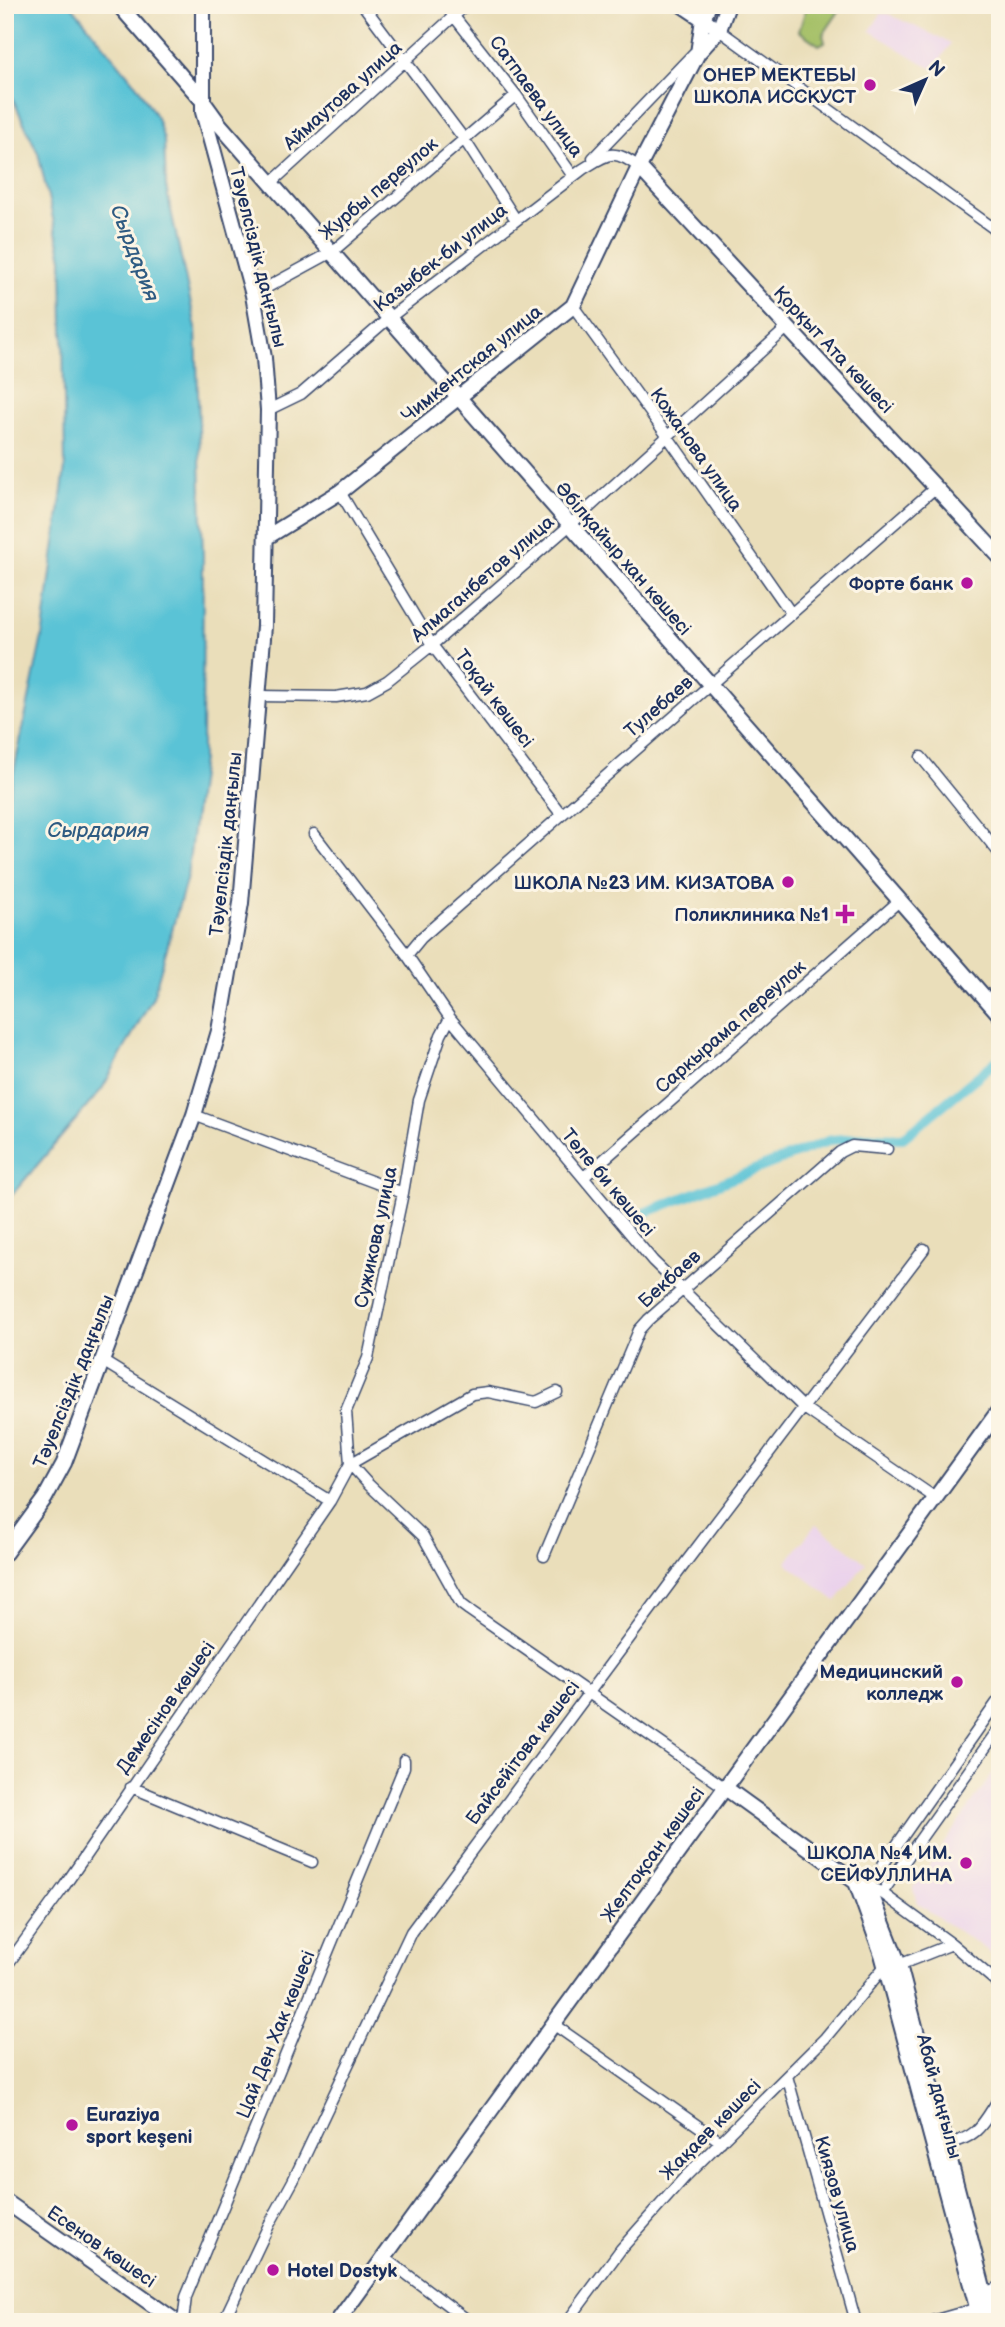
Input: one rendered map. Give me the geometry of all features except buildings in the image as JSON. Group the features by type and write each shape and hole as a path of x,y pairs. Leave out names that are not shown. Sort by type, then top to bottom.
{"street":[{"path":"107,5 203,106"},
{"path":"119,5 203,106"},
{"path":"203,5 203,106"},
{"path":"363,5 464,139 516,219"},
{"name":"Сатпаева улица","path":"445,5 516,95 573,176"},
{"name":"Аймаутова улица","path":"271,183 466,5"},
{"path":"682,5 1000,233"},
{"path":"698,50 703,19 709,5"},
{"path":"583,169 719,30 728,5"},
{"name":"Чимкентская улица","path":"267,537 340,492 573,306 698,50"},
{"name":"Журбы переулок","path":"253,295 332,252 516,95"},
{"name":"Әбілқайыр хан көшесі","path":"203,106 1000,1015"},
{"name":"Тәуелсіздік даңғылы","path":"5,1553 45,1498 64,1464 194,1115 219,1031 241,903 264,626 268,410 264,358 253,295 203,106"},
{"name":"Казыбек-би улица","path":"268,410 301,394 389,318 583,169 606,155 614,154 622,155 639,167"},
{"name":"Қорқыт Ата көшесі","path":"639,167 1000,557"},
{"name":"Кожанова улица","path":"573,306 791,613"},
{"name":"Алмаганбетов улица","path":"259,696 336,697 367,692 387,681 570,525 788,327"},
{"name":"Тулебаев","path":"407,955 421,938 561,814 935,488"},
{"name":"Тоқай көшесі","path":"340,492 432,645 561,814"},
{"path":"921,757 1000,854"},
{"name":"Төле би көшесі","path":"314,834 407,955 450,1018 653,1261 804,1408 934,1497"},
{"name":"Саркырама переулок","path":"584,1177 900,901"},
{"name":"Сужикова улица","path":"350,1464 346,1411 368,1357 403,1193 419,1100 441,1035 450,1018"},
{"path":"194,1115 403,1193"},
{"name":"Бекбаев","path":"544,1556 639,1330 840,1152 852,1146 887,1149"},
{"name":"Байсейітова көшесі","path":"223,2322 411,1932 924,1249"},
{"path":"104,1362 330,1501"},
{"path":"557,1392 536,1402 488,1392 472,1394 350,1464 423,1536 461,1604 862,1884 882,1892 952,1944 1000,1985"},
{"name":"Желтоқсан көшесі","path":"337,2322 1000,1409"},
{"name":"Демесінов көшесі","path":"5,1968 330,1501 350,1464"},
{"path":"862,1884 1000,1698"},
{"path":"882,1892 1000,1727"},
{"name":"Цай Ден Хак көшесі","path":"183,2322 186,2297 404,1767 404,1760"},
{"path":"131,1787 312,1862"},
{"name":"Абай даңғылы","path":"862,1884 892,1966 945,2145 992,2322"},
{"path":"892,1966 952,1944"},
{"name":"Абай даңғылы","path":"892,1966 980,2315"},
{"name":"Жақаев көшесі","path":"567,2322 621,2249 684,2178 825,2038 892,1966"},
{"path":"553,2024 721,2142"},
{"name":"Киязов улица","path":"787,2076 856,2322"},
{"path":"945,2145 963,2141 973,2135 1000,2097"},
{"name":"Есенов көшесі","path":"5,2201 177,2322"},
{"path":"384,2257 470,2322"},
{"path":"984,2293 1000,2287"},
{"path":"929,2322 980,2315"}],"shaded area":[{"path":"881,14 888,14 951,43 934,70 870,31"},
{"path":"816,1524 866,1563 836,1601 786,1563"},
{"path":"1000,1763 1000,1959 917,1903 913,1888"}],"green space":[{"path":"807,5 851,5 849,9 842,7 823,35 825,42 819,45 799,31"}],"water":[{"name":"Сырдария","path":"5,5 71,5 138,87 157,118 164,140 166,187 196,328 203,556 202,759 187,877 153,997 102,1089 5,1203 5,814 43,632 65,468 62,258 38,153 5,82"}],"waterway":[{"path":"639,1215 831,1140 903,1138 1000,1058"}],"place":[{"name":"ОНЕР МЕКТЕБЫ ШКОЛА ИССКУСТ","path":"870,85"},
{"name":"Форте банк","path":"967,583"},
{"name":"ШКОЛА №23 ИМ. КИЗАТОВА","path":"788,882"},
{"name":"Поликлиника №1","path":"845,914"},
{"name":"Медицинский колледж","path":"957,1682"},
{"name":"ШКОЛА №4 ИМ. СЕЙФУЛЛИНА","path":"966,1863"},
{"name":"Euraziya sport keşeni","path":"72,2125"},
{"name":"Hotel Dostyk","path":"273,2270"}]}
